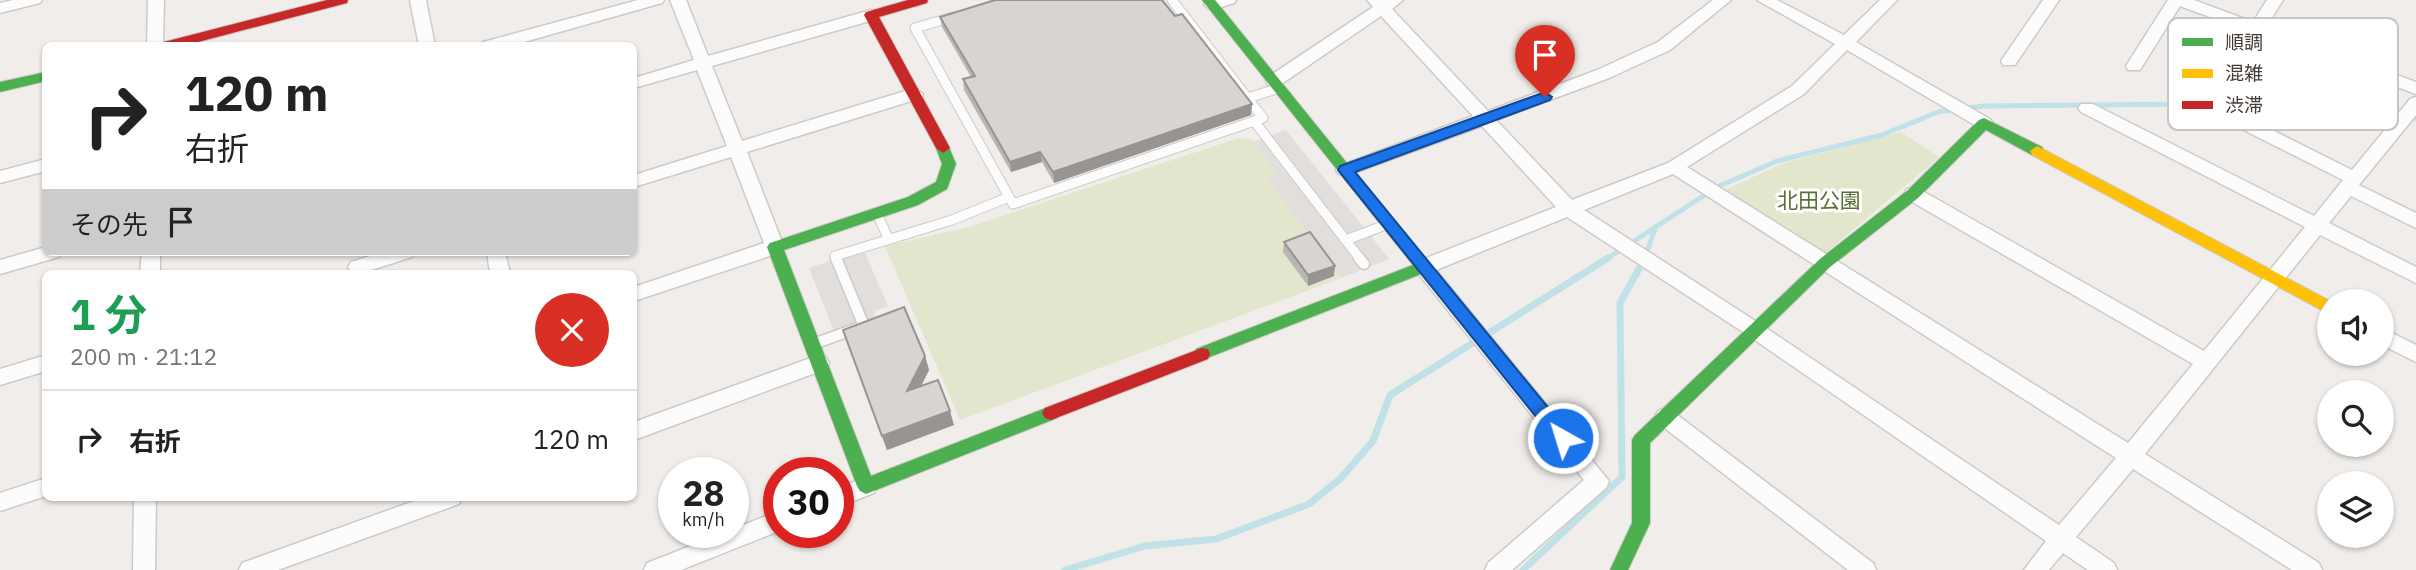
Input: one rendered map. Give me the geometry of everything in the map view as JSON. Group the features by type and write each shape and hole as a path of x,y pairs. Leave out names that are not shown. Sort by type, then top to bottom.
{"street":[{"path":"0,8 34,0"},
{"path":"155,42 156,0"},
{"path":"180,42 342,0"},
{"path":"418,0 426,42"},
{"path":"504,42 656,0"},
{"path":"678,0 866,486"},
{"path":"637,82 922,0"},
{"path":"1228,0 1210,3 1598,481 1496,570"},
{"path":"1345,170 1604,74 1664,46 1723,0"},
{"path":"1765,0 1845,42 1984,124 2317,302"},
{"path":"854,491 1674,167 1798,90 1889,0"},
{"path":"2010,61 2051,0"},
{"path":"2134,66 2178,0 2228,18"},
{"path":"2265,18 2275,0"},
{"path":"1276,85 1384,3 1484,118 1569,209 1756,331 2106,570"},
{"path":"637,293 877,213 928,194 942,185 949,164 946,154 871,15"},
{"path":"0,87 42,77"},
{"path":"2398,81 2416,88"},
{"path":"637,180 915,94"},
{"path":"2398,125 2416,103"},
{"path":"2087,108 2416,276"},
{"path":"1619,570 1641,523 1641,440 1825,263 1913,194 1984,124"},
{"path":"2254,130 2416,221"},
{"path":"2035,570 2130,457 2393,130"},
{"path":"0,177 42,165"},
{"path":"1674,167 2311,570"},
{"path":"1913,194 2206,362"},
{"path":"0,267 42,255"},
{"path":"358,267 392,256"},
{"path":"2394,343 2416,355"},
{"path":"637,430 816,354"},
{"path":"0,377 42,363"},
{"path":"1665,417 1864,570"},
{"path":"0,502 42,488"},
{"path":"144,570 145,501"},
{"path":"250,570 415,503"},
{"path":"655,570 763,527"}],"lane":[{"path":"963,14 915,28 1013,204 1263,118 1172,0"},
{"path":"1248,99 1276,85"},
{"path":"1254,121 1364,264"},
{"path":"816,354 864,326 835,256 952,220 1009,197"},
{"path":"877,213 888,238"},
{"path":"1346,240 1388,224"}],"green space":[{"name":"北田公園","path":"1901,132 1939,157 1822,256 1721,192 1784,163"},
{"path":"1239,138 1252,140 1278,174 1266,178 1341,278 960,420 885,246 969,227"}],"shaded area":[{"path":"1286,130 1389,259 1341,278 1266,178 1277,173 1253,142"},
{"path":"856,252 865,253 888,306 874,311 880,326 838,341 809,268"}],"building":[{"path":"995,0 1162,0 1175,16 1182,14 1252,104 1053,172 1040,152 1010,162 963,79 975,76 940,17"},
{"path":"1310,232 1335,266 1308,275 1284,242"},
{"path":"904,307 925,356 907,391 938,380 950,411 882,436 843,330"}],"waterway":[{"path":"1656,227 1717,187 1777,161 1882,135 1938,112 1983,106 2168,104"},
{"path":"2398,116 2416,118"},
{"path":"1605,260 1656,227"},
{"path":"1644,259 1656,227"},
{"path":"1065,570 1145,546 1216,539 1309,504 1341,478 1373,441 1390,395 1608,258"},
{"path":"1523,570 1622,477 1620,303 1644,259"}],"traffic: fast":[{"path":"1202,354 1423,267 1208,0"},
{"path":"0,87 42,77"},
{"path":"1619,570 1641,523 1641,440 1825,263 1913,194 1984,123 2037,151"},
{"path":"943,148 949,164 942,185 913,201 775,247 866,486 1051,413"}],"traffic: slow":[{"path":"2037,151 2317,302"}],"traffic: jam":[{"path":"180,42 342,0"},
{"path":"922,0 871,15 943,148"},
{"path":"1051,413 1202,354"}],"route":[{"path":"1545,97 1345,170 1563,438"}]}
